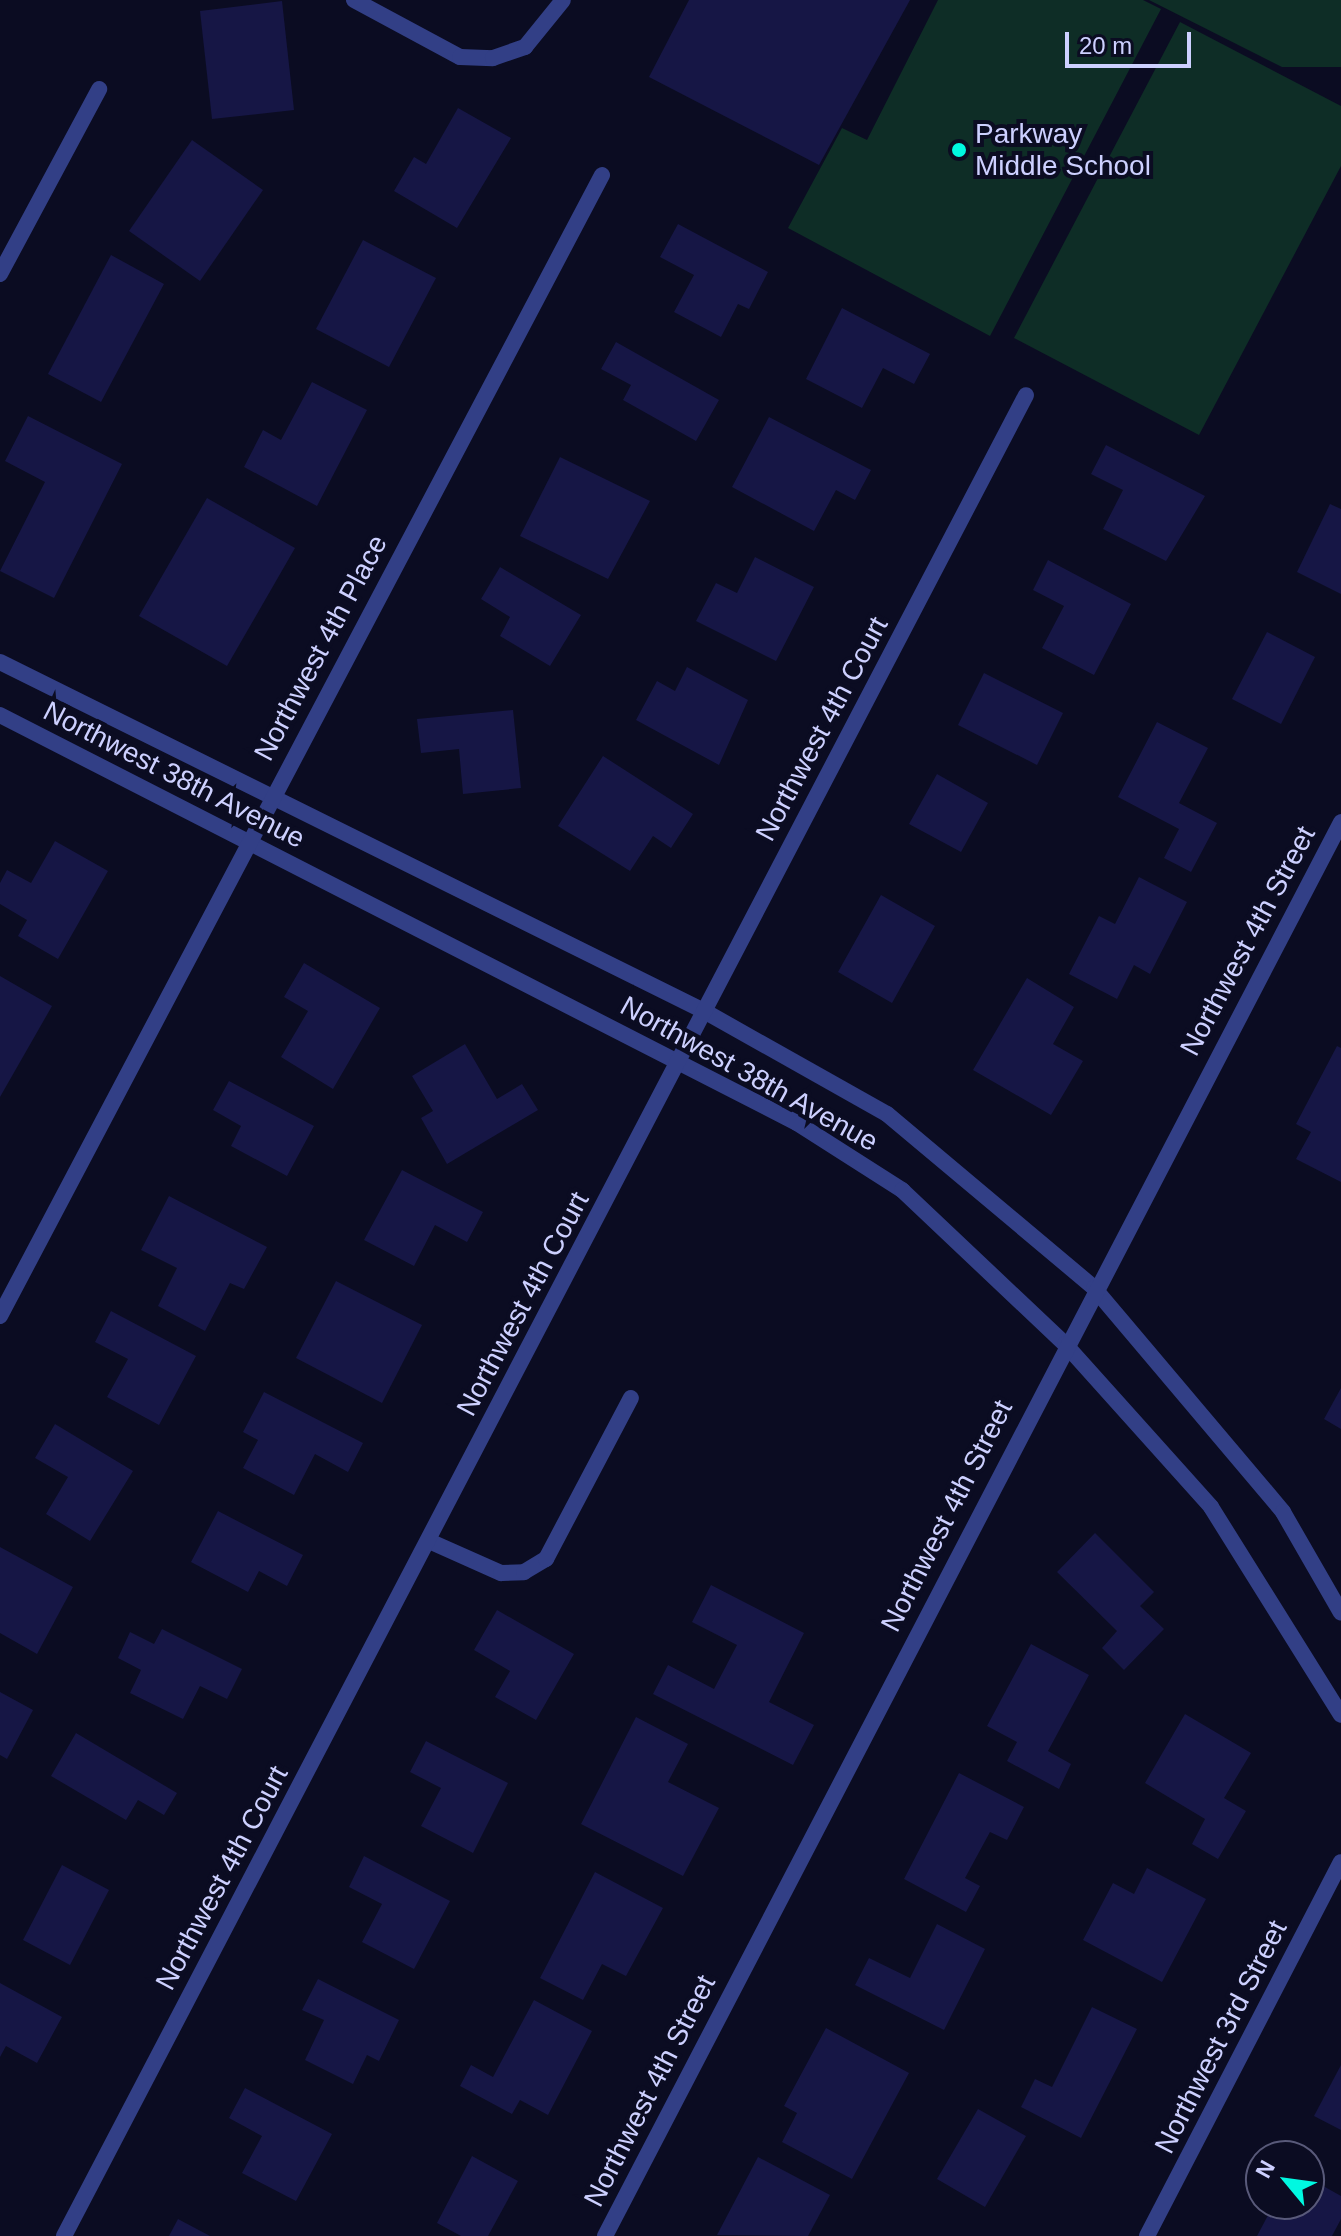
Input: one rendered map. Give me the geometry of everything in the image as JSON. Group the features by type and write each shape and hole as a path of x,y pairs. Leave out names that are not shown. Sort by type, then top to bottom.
{"street":[{"path":"354,0 460,57 493,58 525,47 560,1"},
{"path":"0,274 99,89"},
{"name":"Northwest 4th Place","path":"0,1316 602,175"},
{"name":"Northwest 4th Court","path":"64,2236 1026,395"},
{"name":"Northwest 38th Avenue","path":"0,662 270,800 704,1011 887,1114 1094,1288 1283,1512 1341,1613"},
{"name":"Northwest 38th Avenue","path":"0,715 797,1123 902,1190 1065,1344 1211,1507 1341,1715"},
{"name":"Northwest 4th Street","path":"605,2236 1094,1288 1341,822"},
{"path":"429,1541 501,1573 524,1572 546,1559 631,1398"},
{"name":"Northwest 3rd Street","path":"1147,2236 1341,1862"}],"green space":[{"path":"938,0 1143,0 1161,9 990,336 788,228 842,128 867,140"},
{"path":"1149,0 1341,0 1341,67 1282,67"},
{"path":"1180,22 1341,106 1341,166 1199,435 1014,338"}],"building":[{"path":"689,0 910,0 819,165 649,77"},
{"path":"282,1 294,110 212,119 200,11"},
{"path":"458,108 511,138 457,228 394,191 414,157 426,164"},
{"path":"192,140 263,190 200,281 129,231"},
{"path":"678,224 768,272 749,309 738,304 721,337 674,312 694,275 660,257"},
{"path":"363,240 436,278 389,367 316,329"},
{"path":"111,255 164,284 101,402 48,374"},
{"path":"842,308 930,354 914,384 883,368 862,408 806,379"},
{"path":"616,342 719,400 696,441 623,400 631,385 601,369"},
{"path":"312,382 367,410 317,506 244,467 263,430 281,440"},
{"path":"28,416 122,464 54,598 0,571 45,482 5,461"},
{"path":"769,417 871,470 855,500 836,490 814,531 732,487"},
{"path":"1106,445 1205,496 1166,561 1103,529 1123,490 1091,474"},
{"path":"560,457 650,501 608,579 520,536"},
{"path":"207,498 295,548 227,666 139,616"},
{"path":"1330,504 1341,509 1341,594 1297,572"},
{"path":"755,557 814,587 776,661 696,621 716,583 737,593"},
{"path":"1048,560 1131,604 1094,675 1042,648 1064,606 1033,590"},
{"path":"500,567 581,615 550,666 500,636 510,617 481,599"},
{"path":"1267,632 1315,657 1281,724 1232,699"},
{"path":"687,667 748,700 719,765 636,720 657,681 675,691"},
{"path":"984,673 1063,713 1037,765 958,725"},
{"path":"513,710 521,788 463,794 459,749 421,753 417,719"},
{"path":"1157,722 1208,748 1179,803 1217,823 1191,872 1164,858 1179,829 1118,797"},
{"path":"603,756 693,814 671,848 653,836 630,871 558,826"},
{"path":"937,774 988,803 961,852 909,824"},
{"path":"55,841 108,871 58,959 18,936 27,920 0,904 0,883 7,870 31,883"},
{"path":"1139,877 1187,902 1150,974 1134,965 1117,999 1069,974 1099,916 1115,924"},
{"path":"881,895 935,926 892,1003 838,972"},
{"path":"304,963 380,1008 333,1089 281,1057 308,1011 284,997"},
{"path":"0,976 52,1006 0,1097"},
{"path":"1027,978 1074,1007 1053,1044 1083,1061 1051,1115 973,1070"},
{"path":"465,1044 497,1099 522,1084 538,1110 447,1164 421,1118 433,1111 412,1076"},
{"path":"1337,1046 1341,1048 1341,1182 1296,1159 1311,1132 1296,1124"},
{"path":"229,1081 314,1126 287,1176 231,1146 241,1126 213,1110"},
{"path":"402,1170 483,1212 467,1242 435,1225 414,1266 364,1240"},
{"path":"169,1196 267,1247 244,1289 230,1283 205,1331 158,1306 177,1268 141,1250"},
{"path":"336,1281 422,1325 382,1403 296,1358"},
{"path":"111,1311 196,1356 159,1425 107,1397 128,1359 95,1342"},
{"path":"1341,1388 1341,1429 1324,1419"},
{"path":"264,1392 363,1443 348,1472 315,1454 294,1495 243,1468 258,1440 243,1432"},
{"path":"55,1424 133,1471 90,1541 46,1514 68,1477 35,1458"},
{"path":"218,1511 303,1555 287,1586 259,1571 248,1592 191,1562"},
{"path":"1095,1533 1154,1592 1140,1606 1164,1629 1124,1670 1102,1648 1117,1631 1057,1572"},
{"path":"0,1547 73,1587 37,1654 0,1633"},
{"path":"711,1585 804,1633 769,1702 814,1725 793,1765 653,1694 668,1665 714,1689 737,1645 692,1622"},
{"path":"497,1610 574,1654 536,1720 495,1697 510,1671 474,1650"},
{"path":"162,1629 242,1669 227,1699 200,1686 183,1719 130,1693 141,1670 118,1658 130,1632 154,1644"},
{"path":"1031,1644 1089,1675 1048,1751 1071,1764 1059,1789 1007,1761 1017,1742 987,1726"},
{"path":"0,1692 33,1710 7,1759 0,1755"},
{"path":"1185,1714 1251,1753 1224,1798 1246,1811 1218,1859 1192,1844 1205,1819 1145,1783"},
{"path":"636,1717 688,1744 668,1782 719,1808 683,1876 581,1824"},
{"path":"76,1733 177,1793 164,1815 138,1800 126,1820 51,1776"},
{"path":"426,1741 508,1783 473,1853 421,1826 441,1788 410,1772"},
{"path":"959,1773 1024,1807 1007,1840 990,1832 965,1878 980,1886 966,1912 904,1879"},
{"path":"364,1856 450,1901 414,1969 362,1942 382,1904 349,1887"},
{"path":"62,1865 109,1890 70,1965 23,1940"},
{"path":"1147,1868 1206,1899 1162,1982 1083,1940 1113,1883 1134,1894"},
{"path":"595,1872 663,1908 626,1976 602,1964 583,2000 540,1978"},
{"path":"937,1924 985,1949 944,2030 855,1985 869,1958 910,1978"},
{"path":"318,1979 399,2020 379,2061 367,2055 353,2084 305,2060 324,2020 302,2010"},
{"path":"0,1983 62,2017 37,2063 6,2046 0,2057"},
{"path":"534,2000 592,2031 548,2115 520,2100 512,2114 460,2086 471,2065 493,2077"},
{"path":"1092,2007 1137,2029 1081,2138 1021,2107 1035,2079 1052,2087"},
{"path":"826,2028 909,2073 852,2179 782,2142 797,2113 784,2106"},
{"path":"1341,2065 1341,2130 1314,2116"},
{"path":"245,2088 332,2134 296,2201 242,2173 262,2136 229,2118"},
{"path":"978,2109 1026,2136 985,2207 937,2179"},
{"path":"472,2156 518,2181 488,2236 461,2236 437,2223"},
{"path":"758,2157 830,2195 808,2236 717,2235"},
{"path":"1325,2187 1341,2196 1341,2219 1332,2236 1257,2236 1266,2220 1325,2220"},
{"path":"178,2219 210,2236 169,2236"}],"place":[{"name":"Parkway Middle School","path":"959,150"}]}
